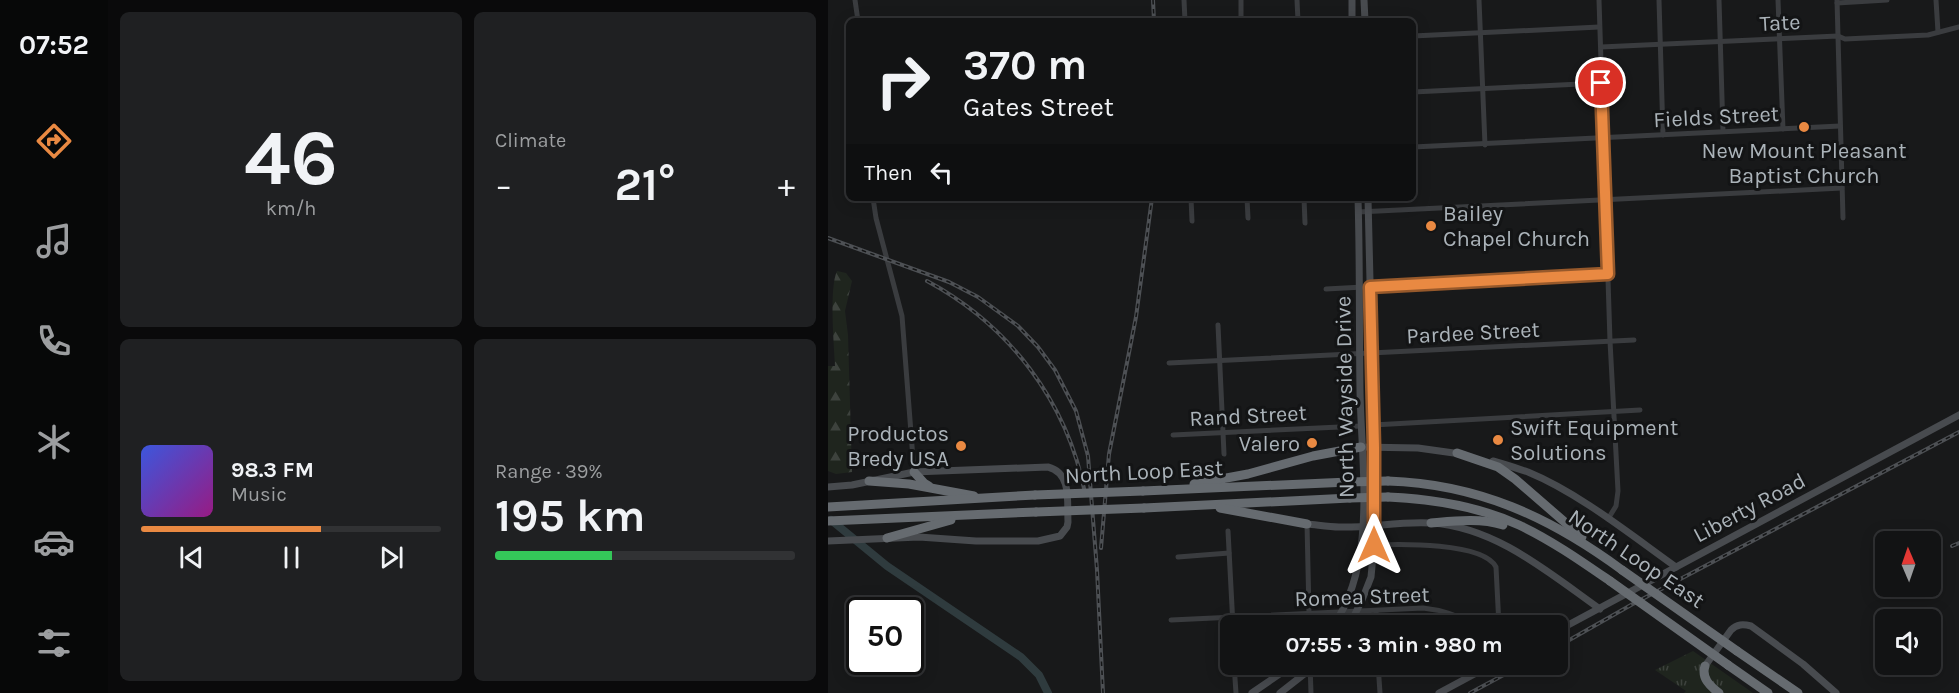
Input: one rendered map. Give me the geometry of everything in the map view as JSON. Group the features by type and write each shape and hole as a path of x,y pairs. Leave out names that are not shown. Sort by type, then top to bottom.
{"highway":[{"path":"1183,489 1198,482 1248,474 1312,456 1361,447"},
{"path":"1457,453 1498,467 1515,479 1597,551"},
{"path":"914,472 924,483 933,488"},
{"path":"869,481 933,488 988,499"},
{"name":"North Loop East","path":"828,507 1035,495 1349,482 1409,482 1450,488 1500,501 1551,523 1597,551 1798,693"},
{"name":"North Loop East","path":"828,521 1350,498 1388,497 1432,501 1475,509 1519,525 1544,538 1610,581 1768,693"},
{"path":"1206,506 1307,524"},
{"path":"886,538 970,515"},
{"path":"1431,523 1467,520 1494,522 1544,538"},
{"path":"1705,666 1708,684 1719,693"}],"main road":[{"path":"1352,0 1353,18"},
{"path":"1364,0 1365,18"},
{"name":"North Wayside Drive","path":"1340,615 1356,580 1364,526 1358,201"},
{"name":"North Wayside Drive","path":"1355,615 1371,577 1374,545 1368,201"},
{"name":"Liberty Road","path":"1568,625 1959,415"},
{"path":"1361,447 1418,448 1457,453 1487,459 1528,472 1556,486 1608,519 1676,567"},
{"path":"828,487 914,472 1053,468 1060,473 1066,484 1067,527 1057,538 1038,541 886,538 828,541"},
{"path":"1307,524 1340,527 1431,523 1464,529 1499,542 1528,558 1600,609"},
{"path":"1705,666 1734,627 1745,624 1803,664 1836,693"},
{"path":"1252,693 1278,675"},
{"path":"1281,693 1301,675"},
{"path":"1439,693 1473,675"}],"street":[{"path":"855,0 858,18"},
{"path":"1184,0 1185,18"},
{"path":"1241,0 1241,18"},
{"path":"1297,0 1298,18"},
{"path":"1479,0 1485,145"},
{"path":"1599,0 1610,341 1618,491 1616,506 1608,519"},
{"path":"1659,0 1663,135"},
{"path":"1719,0 1723,131"},
{"path":"1778,0 1783,129"},
{"path":"1843,218 1837,1 1887,0"},
{"path":"1936,0 1938,32"},
{"path":"1416,36 1599,27"},
{"name":"Tate","path":"1601,47 1838,36 1845,39 1928,35 1959,27"},
{"path":"1416,92 1601,83"},
{"name":"Fields Street","path":"1416,147 1840,126"},
{"path":"1358,212 1842,188"},
{"path":"873,201 902,316 914,472"},
{"path":"1191,201 1191,220"},
{"path":"1247,201 1248,218"},
{"path":"1304,201 1305,224"},
{"path":"1326,289 1608,274"},
{"path":"1218,325 1224,454"},
{"name":"Pardee Street","path":"1169,363 1634,340"},
{"path":"1373,425 1640,410"},
{"name":"Rand Street","path":"1173,435 1361,426"},
{"path":"1307,524 1309,614"},
{"path":"1228,531 1233,615"},
{"path":"1374,545 1436,545 1468,551 1491,559 1496,567 1498,615"},
{"path":"1178,557 1229,553"},
{"name":"Romea Street","path":"1284,615 1423,608 1457,615"},
{"path":"1376,610 1376,615"},
{"name":"Romea Street","path":"1171,620 1220,618"},
{"path":"1235,675 1236,693"},
{"path":"1310,675 1311,693"},
{"path":"1379,675 1380,693"}],"green space":[{"path":"837,271 846,273 852,281 845,311 848,335 852,472 836,474 828,471 828,366 835,366 833,290"},
{"path":"1693,651 1753,693 1684,693 1686,691 1655,670"}],"waterway":[{"path":"831,520 887,566 1021,657 1039,675 1048,693"}],"railway":[{"path":"1153,0 1154,18"},
{"path":"1101,548 1109,454 1136,317 1152,201"},
{"path":"828,238 949,282 978,297 1018,326 1055,370 1076,411 1088,456 1103,693"},
{"path":"927,281 957,299 984,320 1030,369 1049,397 1064,427 1085,493"},
{"path":"1568,641 1631,605 1959,432"},
{"path":"1952,546 1959,543"},
{"path":"1470,693 1504,675"}],"place":[{"name":"New Mount Pleasant Baptist Church","path":"1804,127"},
{"name":"Bailey Chapel Church","path":"1431,226"},
{"name":"Swift Equipment Solutions","path":"1498,440"},
{"name":"Valero","path":"1312,443"},
{"name":"Productos Bredy USA","path":"961,446"}],"route":[{"path":"1374,545 1370,287 1608,274 1601,83"}]}
